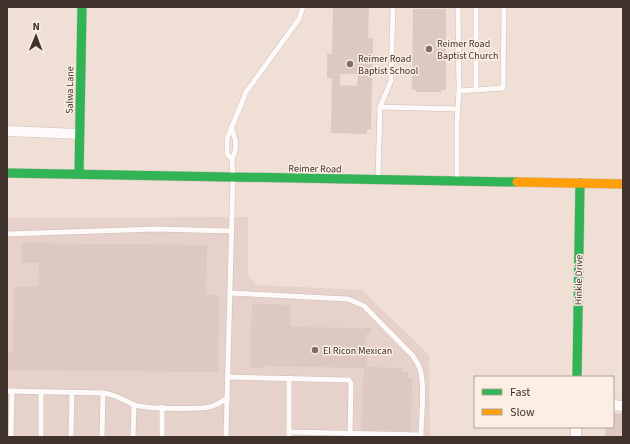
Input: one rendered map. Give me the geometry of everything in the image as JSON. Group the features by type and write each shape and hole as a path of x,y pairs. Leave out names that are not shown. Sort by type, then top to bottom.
{"street":[{"name":"Salwa Lane","path":"79,174 82,7"},
{"path":"7,131 79,134"},
{"name":"Reimer Road","path":"7,173 623,184"},
{"name":"Hinkle Drive","path":"577,376 580,183"}],"lane":[{"path":"226,437 233,177 232,159 228,154 227,139 246,92 299,19 303,7"},
{"path":"378,180 380,107 391,81 392,7"},
{"path":"457,181 457,109 459,92 458,7"},
{"path":"476,7 476,90"},
{"path":"459,92 503,88 504,7"},
{"path":"380,107 457,109"},
{"path":"231,127 236,138 236,153 232,159"},
{"path":"7,234 156,229 231,231"},
{"path":"230,293 348,299 364,306 413,356 418,365 421,372 422,385 421,436 289,434 289,378"},
{"path":"228,377 348,380 350,384 350,434"},
{"path":"11,437 9,391 115,394 134,405 144,407 202,408 213,406 227,398"},
{"path":"41,392 41,437"},
{"path":"71,437 72,392"},
{"path":"102,437 104,393"},
{"path":"133,437 134,405"},
{"path":"162,407 162,437"}],"shaded area":[{"path":"248,217 248,275 257,285 362,290 429,355 430,437 7,437 7,218"}],"building":[{"name":"Reimer Road Baptist School","path":"333,7 369,7 368,38 373,38 371,129 367,129 367,134 331,133 332,78 327,78 327,54 332,54","holes":["340,74 358,74 357,86 340,85"]},
{"name":"Reimer Road Baptist Church","path":"413,9 446,9 446,90 441,90 441,92 416,92 416,90 412,90"},
{"path":"22,243 207,245 206,295 219,295 218,372 7,370 7,352 13,352 14,287 38,287 39,263 22,263"},
{"path":"252,304 291,305 290,327 371,328 371,334 366,334 367,367 402,368 402,372 408,372 408,378 412,378 411,431 375,430 375,432 361,432 364,368 263,366 263,368 250,368"},
{"path":"614,413 623,414 623,437 605,437 605,428 614,428"}],"traffic: fast":[{"path":"79,174 82,7"},
{"path":"7,173 517,182"},
{"path":"577,376 580,183"}],"traffic: slow":[{"path":"517,182 623,184"}],"place":[{"name":"Reimer Road Baptist Church","path":"429,49"},
{"name":"Reimer Road Baptist School","path":"350,64"},
{"name":"El Ricon Mexican","path":"315,350"}]}
